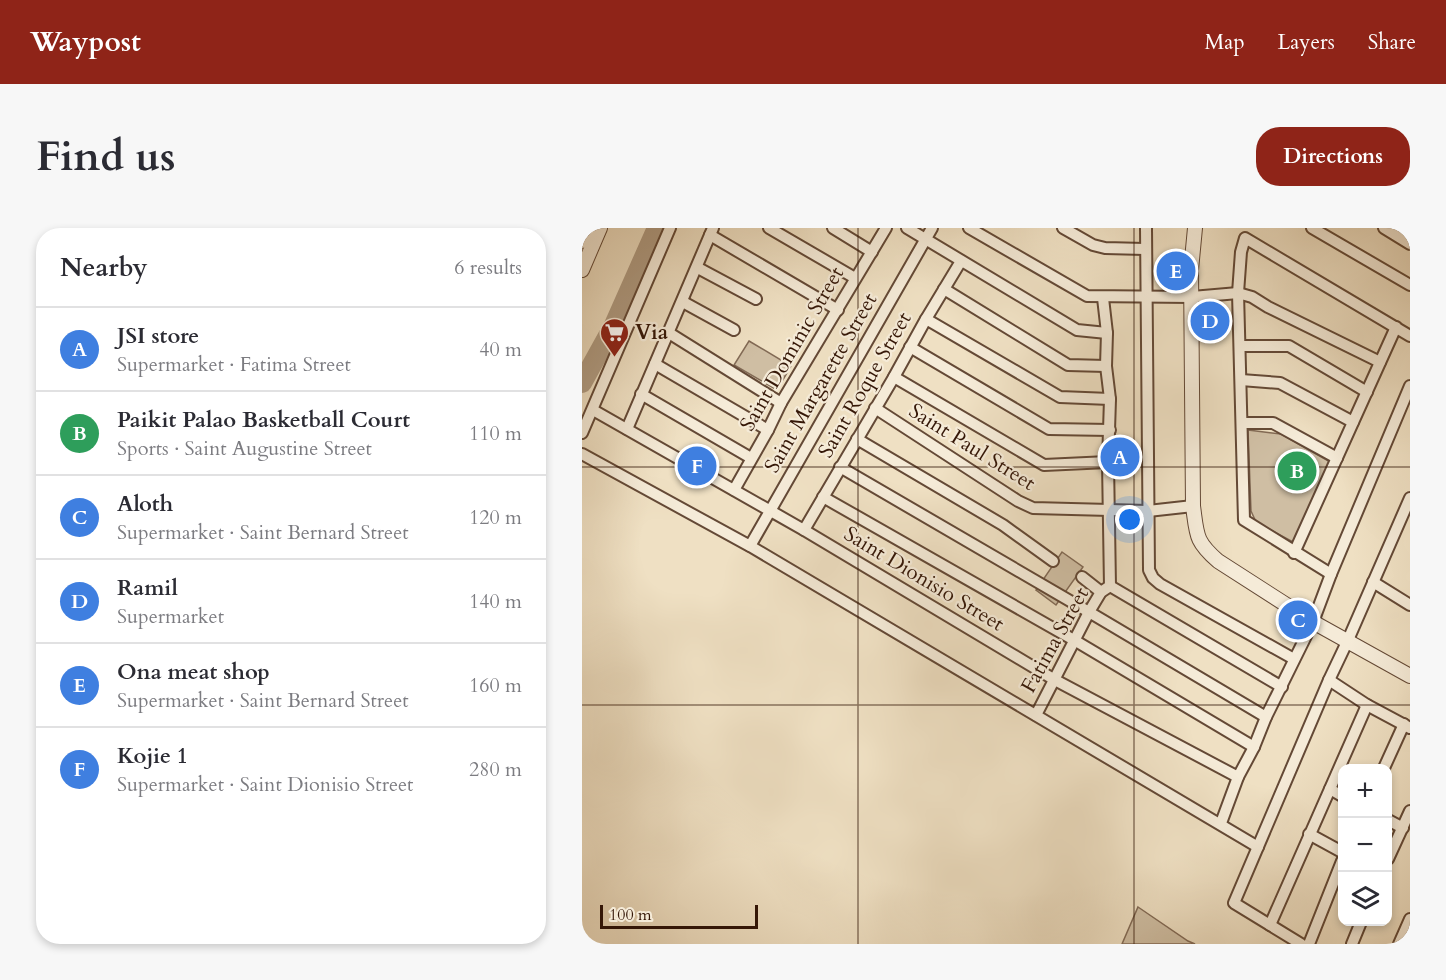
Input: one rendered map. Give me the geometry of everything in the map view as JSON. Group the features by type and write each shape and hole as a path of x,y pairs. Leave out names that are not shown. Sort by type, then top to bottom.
{"street":[{"path":"582,241 588,228"},
{"path":"582,270 600,228"},
{"path":"582,433 670,228"},
{"path":"769,228 855,278"},
{"path":"833,228 872,252"},
{"name":"Saint Dominic Street","path":"734,490 781,403 886,228"},
{"path":"907,228 1077,330 1107,333"},
{"name":"Saint Margarette Street","path":"750,546 932,228"},
{"path":"969,228 1087,296 1103,298 1192,297 1238,293 1252,297 1380,362"},
{"path":"1063,228 1093,246 1145,249"},
{"path":"1146,228 1149,570 1156,581 1294,659"},
{"path":"1195,228 1192,259 1193,506 1197,538 1218,561 1313,622 1410,676"},
{"path":"1312,228 1410,285"},
{"path":"1384,228 1410,243"},
{"path":"627,429 712,231 838,310"},
{"path":"1330,574 1244,520 1238,293 1241,252 1245,238 1410,336"},
{"name":"Saint Roque Street","path":"804,530 961,261"},
{"path":"698,268 756,300"},
{"path":"944,289 1068,365 1106,366"},
{"name":"Fatima Street","path":"1036,715 1089,612 1106,589 1110,399 1103,298"},
{"path":"683,302 734,330"},
{"path":"926,319 1060,397 1110,399"},
{"path":"1294,553 1396,327"},
{"path":"669,333 781,403"},
{"path":"1240,346 1289,346 1367,392"},
{"path":"910,347 1049,429 1110,430"},
{"path":"655,364 768,430"},
{"path":"894,377 1044,465 1108,462"},
{"path":"1241,380 1281,383 1353,422"},
{"path":"1221,823 1238,777 1313,622 1330,574 1410,386"},
{"path":"641,394 751,458"},
{"name":"Saint Paul Street","path":"875,408 1018,501 1033,508 1148,511 1193,506"},
{"name":"Saint Dionisio Street","path":"593,410 804,530 1055,680 1238,777"},
{"path":"1242,423 1273,423 1337,458"},
{"path":"857,439 1003,525 1053,561"},
{"path":"582,454 750,546 1258,847"},
{"path":"840,467 1266,717"},
{"path":"823,497 1074,640 1254,747"},
{"path":"1301,944 1234,903 1410,498"},
{"path":"1082,577 1282,687"},
{"path":"1373,582 1409,603"},
{"path":"1329,680 1367,705 1407,726 1386,764"},
{"path":"1270,925 1367,705"},
{"path":"1330,789 1338,794"},
{"path":"1392,851 1410,811"},
{"path":"1392,822 1403,828"},
{"path":"1310,834 1338,850"},
{"path":"1309,944 1338,871"},
{"path":"1399,944 1410,919"},
{"path":"1352,944 1359,926"}],"shaded area":[{"path":"749,341 791,366 777,390 734,365"},
{"path":"1248,430 1281,434 1332,463 1293,542 1256,522 1251,511"},
{"path":"1062,552 1083,567 1056,605 1036,590"},
{"path":"1138,907 1188,941 1195,944 1122,944"}],"waterway":[{"path":"582,383 614,325 657,228"}],"place":[{"name":"Ona meat shop","path":"1176,271"},
{"name":"Ramil","path":"1210,321"},
{"name":"Via","path":"614,358"},
{"name":"JSI store","path":"1120,457"},
{"name":"Kojie 1","path":"697,466"},
{"name":"Paikit Palao Basketball Court","path":"1297,471"},
{"name":"Aloth","path":"1298,620"}]}
